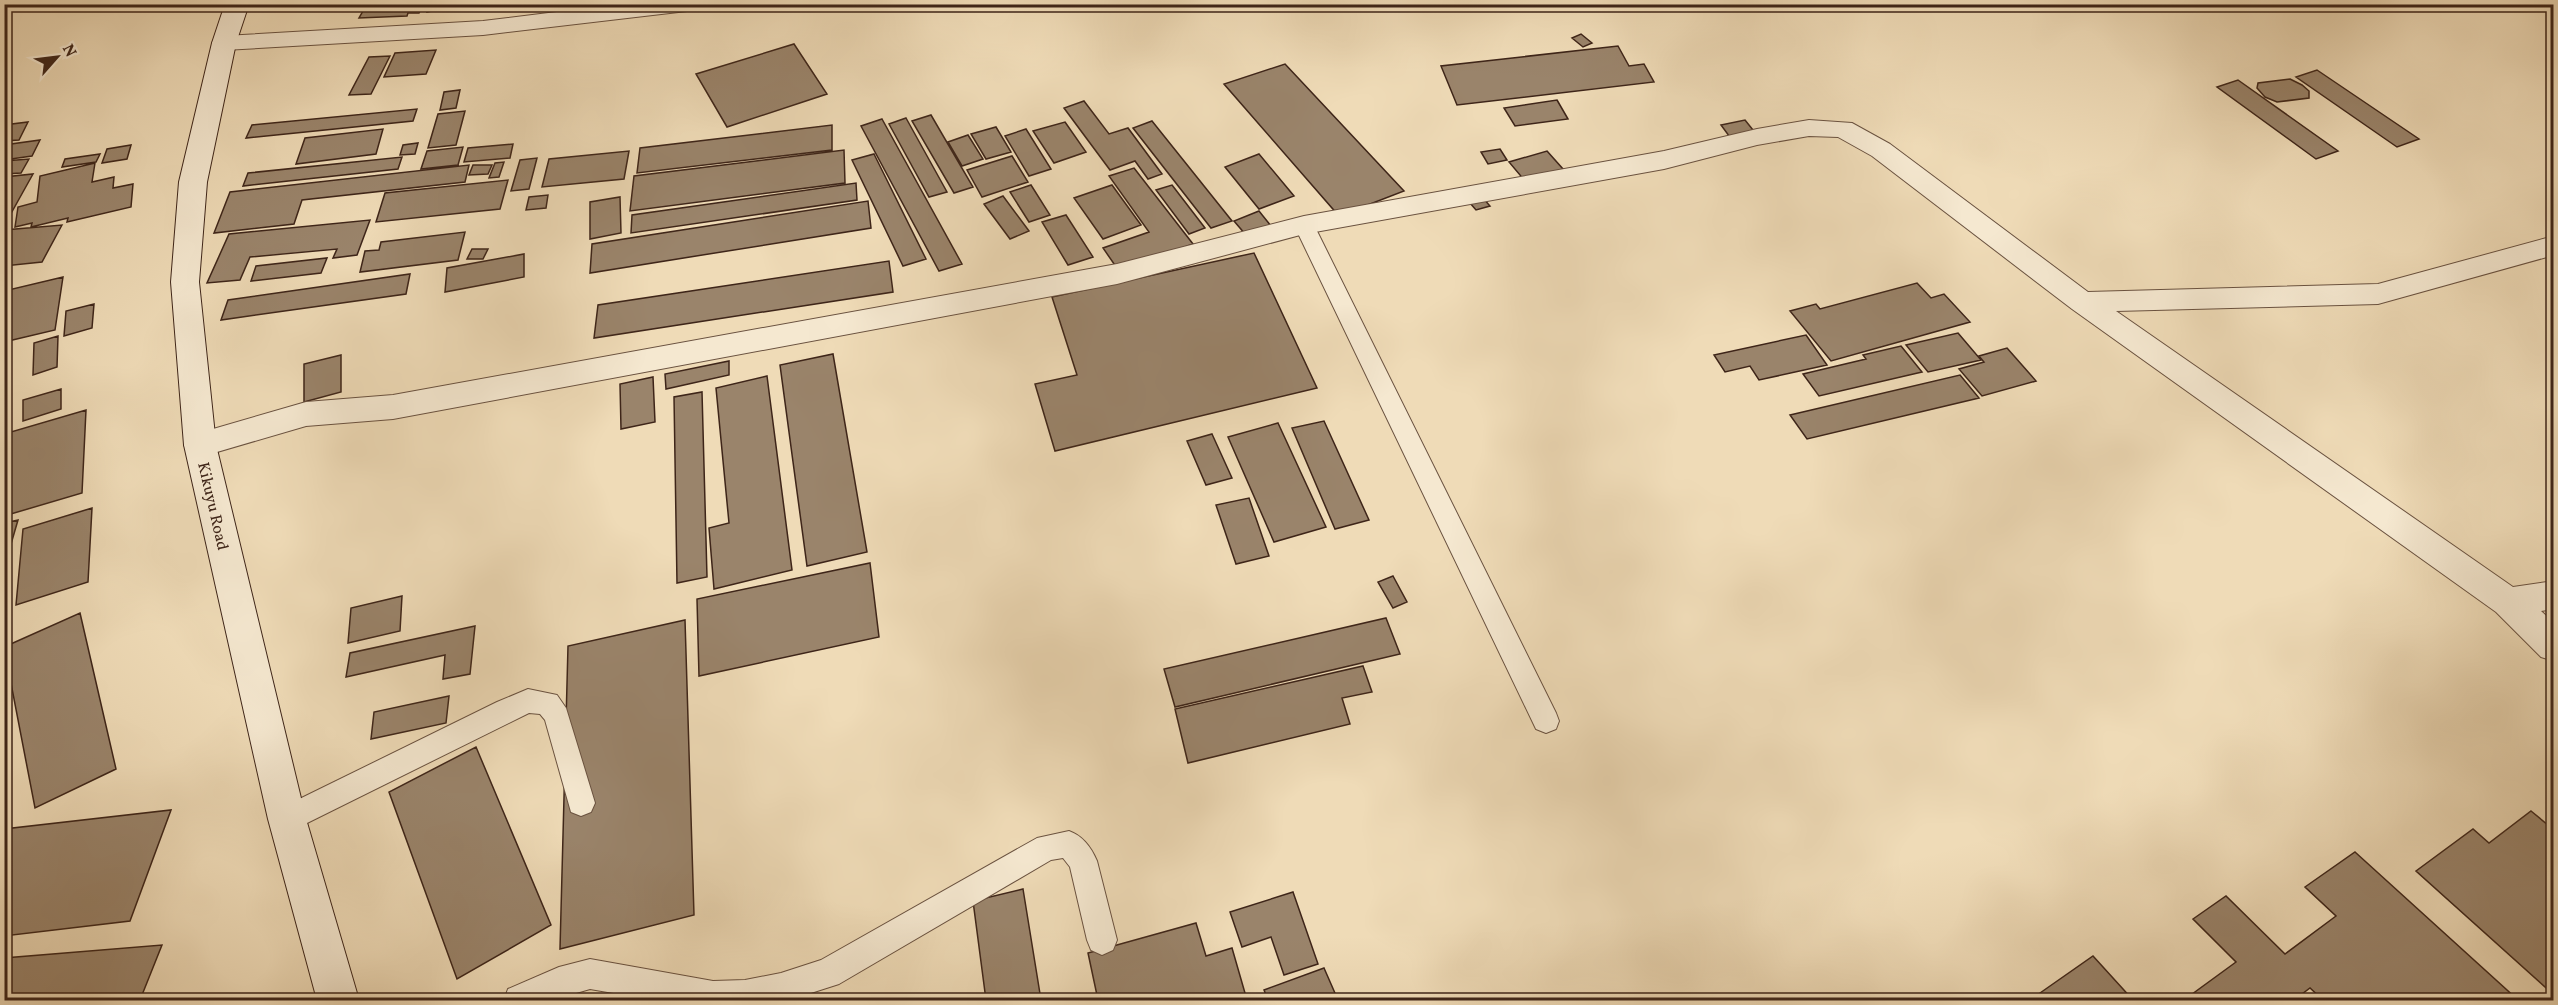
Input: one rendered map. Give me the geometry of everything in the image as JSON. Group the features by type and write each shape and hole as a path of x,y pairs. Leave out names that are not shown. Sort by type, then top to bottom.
{"street":[{"name":"Kikuyu Road","path":"237,4 224,43 194,182 185,282 200,445 287,819 338,1000"},
{"path":"224,43 483,28 687,4"},
{"path":"200,445 306,414 393,407 1117,274 1304,225 1664,160 1757,137 1809,128 1843,129 1881,150 2082,303 2508,602 2553,646"},
{"path":"2082,303 2378,294 2553,246"},
{"path":"2508,602 2553,595"}],"lane":[{"path":"1304,225 1546,721"},
{"path":"287,819 528,701 548,702 557,716 581,804"},
{"path":"519,1000 559,982 590,974 712,996 744,995 781,988 828,973 1047,847 1069,844 1083,861 1102,940"}],"building":[{"path":"4,4 30,4 30,7 4,12"},
{"path":"367,4 413,4 411,8 422,7 419,13 408,13 407,16 359,18"},
{"path":"427,4 442,4 442,9 427,12"},
{"path":"1581,34 1592,43 1583,47 1572,38"},
{"path":"794,44 827,94 727,127 696,74"},
{"path":"1618,46 1629,66 1644,64 1654,82 1457,105 1441,66"},
{"path":"436,50 426,74 384,77 395,53"},
{"path":"390,56 371,94 349,95 369,57"},
{"path":"1285,64 1404,191 1339,216 1224,84"},
{"path":"2317,70 2419,139 2397,147 2296,77"},
{"path":"2290,79 2309,91 2309,98 2277,102 2265,97 2257,88 2258,83"},
{"path":"2238,80 2338,151 2316,159 2217,87"},
{"path":"460,90 456,108 440,110 444,92"},
{"path":"1557,100 1568,119 1515,126 1504,108"},
{"path":"1084,101 1109,134 1128,128 1162,174 1148,179 1135,161 1110,170 1064,108"},
{"path":"417,109 413,121 246,138 252,125"},
{"path":"465,111 456,145 428,148 438,114"},
{"path":"931,115 973,187 954,193 912,121"},
{"path":"906,118 947,192 929,197 889,124"},
{"path":"882,119 962,264 939,271 861,126"},
{"path":"1745,120 1757,135 1732,140 1721,125"},
{"path":"1152,121 1232,221 1211,228 1133,128"},
{"path":"28,122 19,140 4,141 4,125"},
{"path":"1065,122 1086,152 1054,163 1033,131"},
{"path":"832,125 832,150 637,173 640,148"},
{"path":"996,127 1011,152 986,159 971,134"},
{"path":"383,129 376,154 296,164 305,138"},
{"path":"1026,129 1051,169 1029,176 1005,136"},
{"path":"968,135 983,159 962,166 948,142"},
{"path":"40,140 32,156 4,160 4,145"},
{"path":"418,143 415,154 400,155 403,145"},
{"path":"513,144 510,158 464,162 468,148"},
{"path":"131,145 127,159 102,163 107,149"},
{"path":"463,147 458,165 421,169 427,151"},
{"path":"1500,149 1507,160 1488,164 1481,152"},
{"path":"844,150 845,183 630,211 634,176"},
{"path":"629,151 624,179 542,187 549,159"},
{"path":"1547,151 1563,169 1525,181 1509,162"},
{"path":"100,154 96,162 62,167 65,159"},
{"path":"874,154 926,259 903,266 852,160"},
{"path":"1259,154 1294,196 1259,209 1225,167"},
{"path":"1012,156 1028,182 982,197 967,170"},
{"path":"402,157 398,169 243,186 248,173"},
{"path":"537,158 529,189 511,191 520,160"},
{"path":"29,159 21,173 4,174 4,161"},
{"path":"504,162 499,177 489,178 495,163"},
{"path":"95,163 92,182 114,177 113,188 133,184 131,207 67,222 68,218 31,227 32,223 15,227 18,207 37,202 40,176"},
{"path":"469,165 465,182 302,200 294,224 214,233 230,192"},
{"path":"473,165 492,165 488,174 469,175"},
{"path":"1134,168 1193,244 1119,271 1103,248 1149,232 1109,176"},
{"path":"33,174 9,217 4,217 4,177"},
{"path":"508,180 500,209 376,222 385,193"},
{"path":"856,183 857,200 631,233 632,215"},
{"path":"1031,185 1050,215 1029,222 1010,192"},
{"path":"1112,185 1141,225 1103,239 1074,198"},
{"path":"1172,185 1205,228 1189,234 1156,190"},
{"path":"548,195 546,208 526,210 529,197"},
{"path":"1003,196 1029,231 1010,239 984,204"},
{"path":"620,197 621,233 590,239 590,202"},
{"path":"1483,198 1490,206 1476,210 1470,203"},
{"path":"868,201 871,228 590,273 592,244"},
{"path":"1259,211 1271,226 1246,235 1234,221"},
{"path":"1066,215 1093,257 1068,265 1042,222"},
{"path":"370,220 357,255 333,258 337,249 250,257 240,280 207,283 229,234"},
{"path":"62,225 42,262 4,266 4,230"},
{"path":"465,232 458,260 360,272 365,251 379,250 381,242"},
{"path":"472,249 488,249 483,259 467,259"},
{"path":"1254,253 1317,388 1055,451 1035,384 1077,375 1052,297"},
{"path":"524,254 524,277 445,292 447,268"},
{"path":"327,258 321,273 251,281 256,266"},
{"path":"889,261 893,292 594,338 598,305"},
{"path":"410,274 406,294 221,320 228,300"},
{"path":"63,277 55,330 4,342 4,291"},
{"path":"1917,283 1931,298 1944,294 1970,322 1831,361 1790,311 1816,304 1820,309"},
{"path":"94,304 92,328 64,336 66,311"},
{"path":"1958,333 1981,360 1928,372 1906,345"},
{"path":"1806,335 1827,365 1759,380 1750,366 1725,372 1714,355"},
{"path":"58,336 57,367 33,375 34,343"},
{"path":"1901,346 1922,372 1819,396 1803,374 1866,359 1863,355"},
{"path":"2007,348 2036,381 1982,396 1959,369 1984,362 1979,356"},
{"path":"833,354 867,552 807,566 780,365"},
{"path":"341,355 341,392 304,402 304,364"},
{"path":"729,361 729,375 666,389 665,374"},
{"path":"1960,375 1979,398 1807,439 1790,415"},
{"path":"767,376 792,570 714,589 709,528 729,523 716,388"},
{"path":"653,377 655,422 621,429 620,384"},
{"path":"61,389 61,409 23,421 23,400"},
{"path":"702,392 707,577 677,583 674,397"},
{"path":"86,410 82,493 4,516 4,434"},
{"path":"1324,421 1369,520 1335,529 1292,428"},
{"path":"1278,423 1326,527 1274,542 1228,437"},
{"path":"1212,434 1232,478 1206,485 1187,441"},
{"path":"1249,498 1269,556 1236,564 1216,505"},
{"path":"92,508 88,582 16,605 23,529"},
{"path":"18,520 4,568 4,523"},
{"path":"870,563 879,637 699,676 697,599"},
{"path":"1393,576 1407,602 1393,608 1378,582"},
{"path":"402,596 400,631 348,643 351,608"},
{"path":"80,613 116,769 35,808 4,647"},
{"path":"1386,618 1400,654 1175,707 1164,669"},
{"path":"685,620 694,915 560,949 568,646"},
{"path":"475,626 470,674 443,679 445,655 346,677 350,653"},
{"path":"1363,666 1372,692 1342,698 1350,724 1188,763 1175,709"},
{"path":"449,696 446,723 371,739 374,712"},
{"path":"476,747 551,925 457,979 389,792"},
{"path":"171,810 130,921 4,936 4,829"},
{"path":"2531,811 2554,830 2554,995 2416,871 2473,829 2489,843"},
{"path":"2355,852 2518,1000 2348,1000 2344,997 2339,1000 2323,1000 2310,988 2294,1000 2184,1000 2236,962 2193,919 2226,896 2285,954 2336,916 2305,887"},
{"path":"1023,889 1041,1000 986,1000 973,901"},
{"path":"1293,892 1318,964 1284,975 1271,937 1242,947 1230,912"},
{"path":"1196,923 1206,956 1232,948 1247,1000 1098,1000 1088,953"},
{"path":"162,945 140,1000 4,1000 4,958"},
{"path":"2093,956 2133,1000 2047,1000 2040,993"},
{"path":"1324,968 1338,1000 1268,1000 1264,990"}]}
